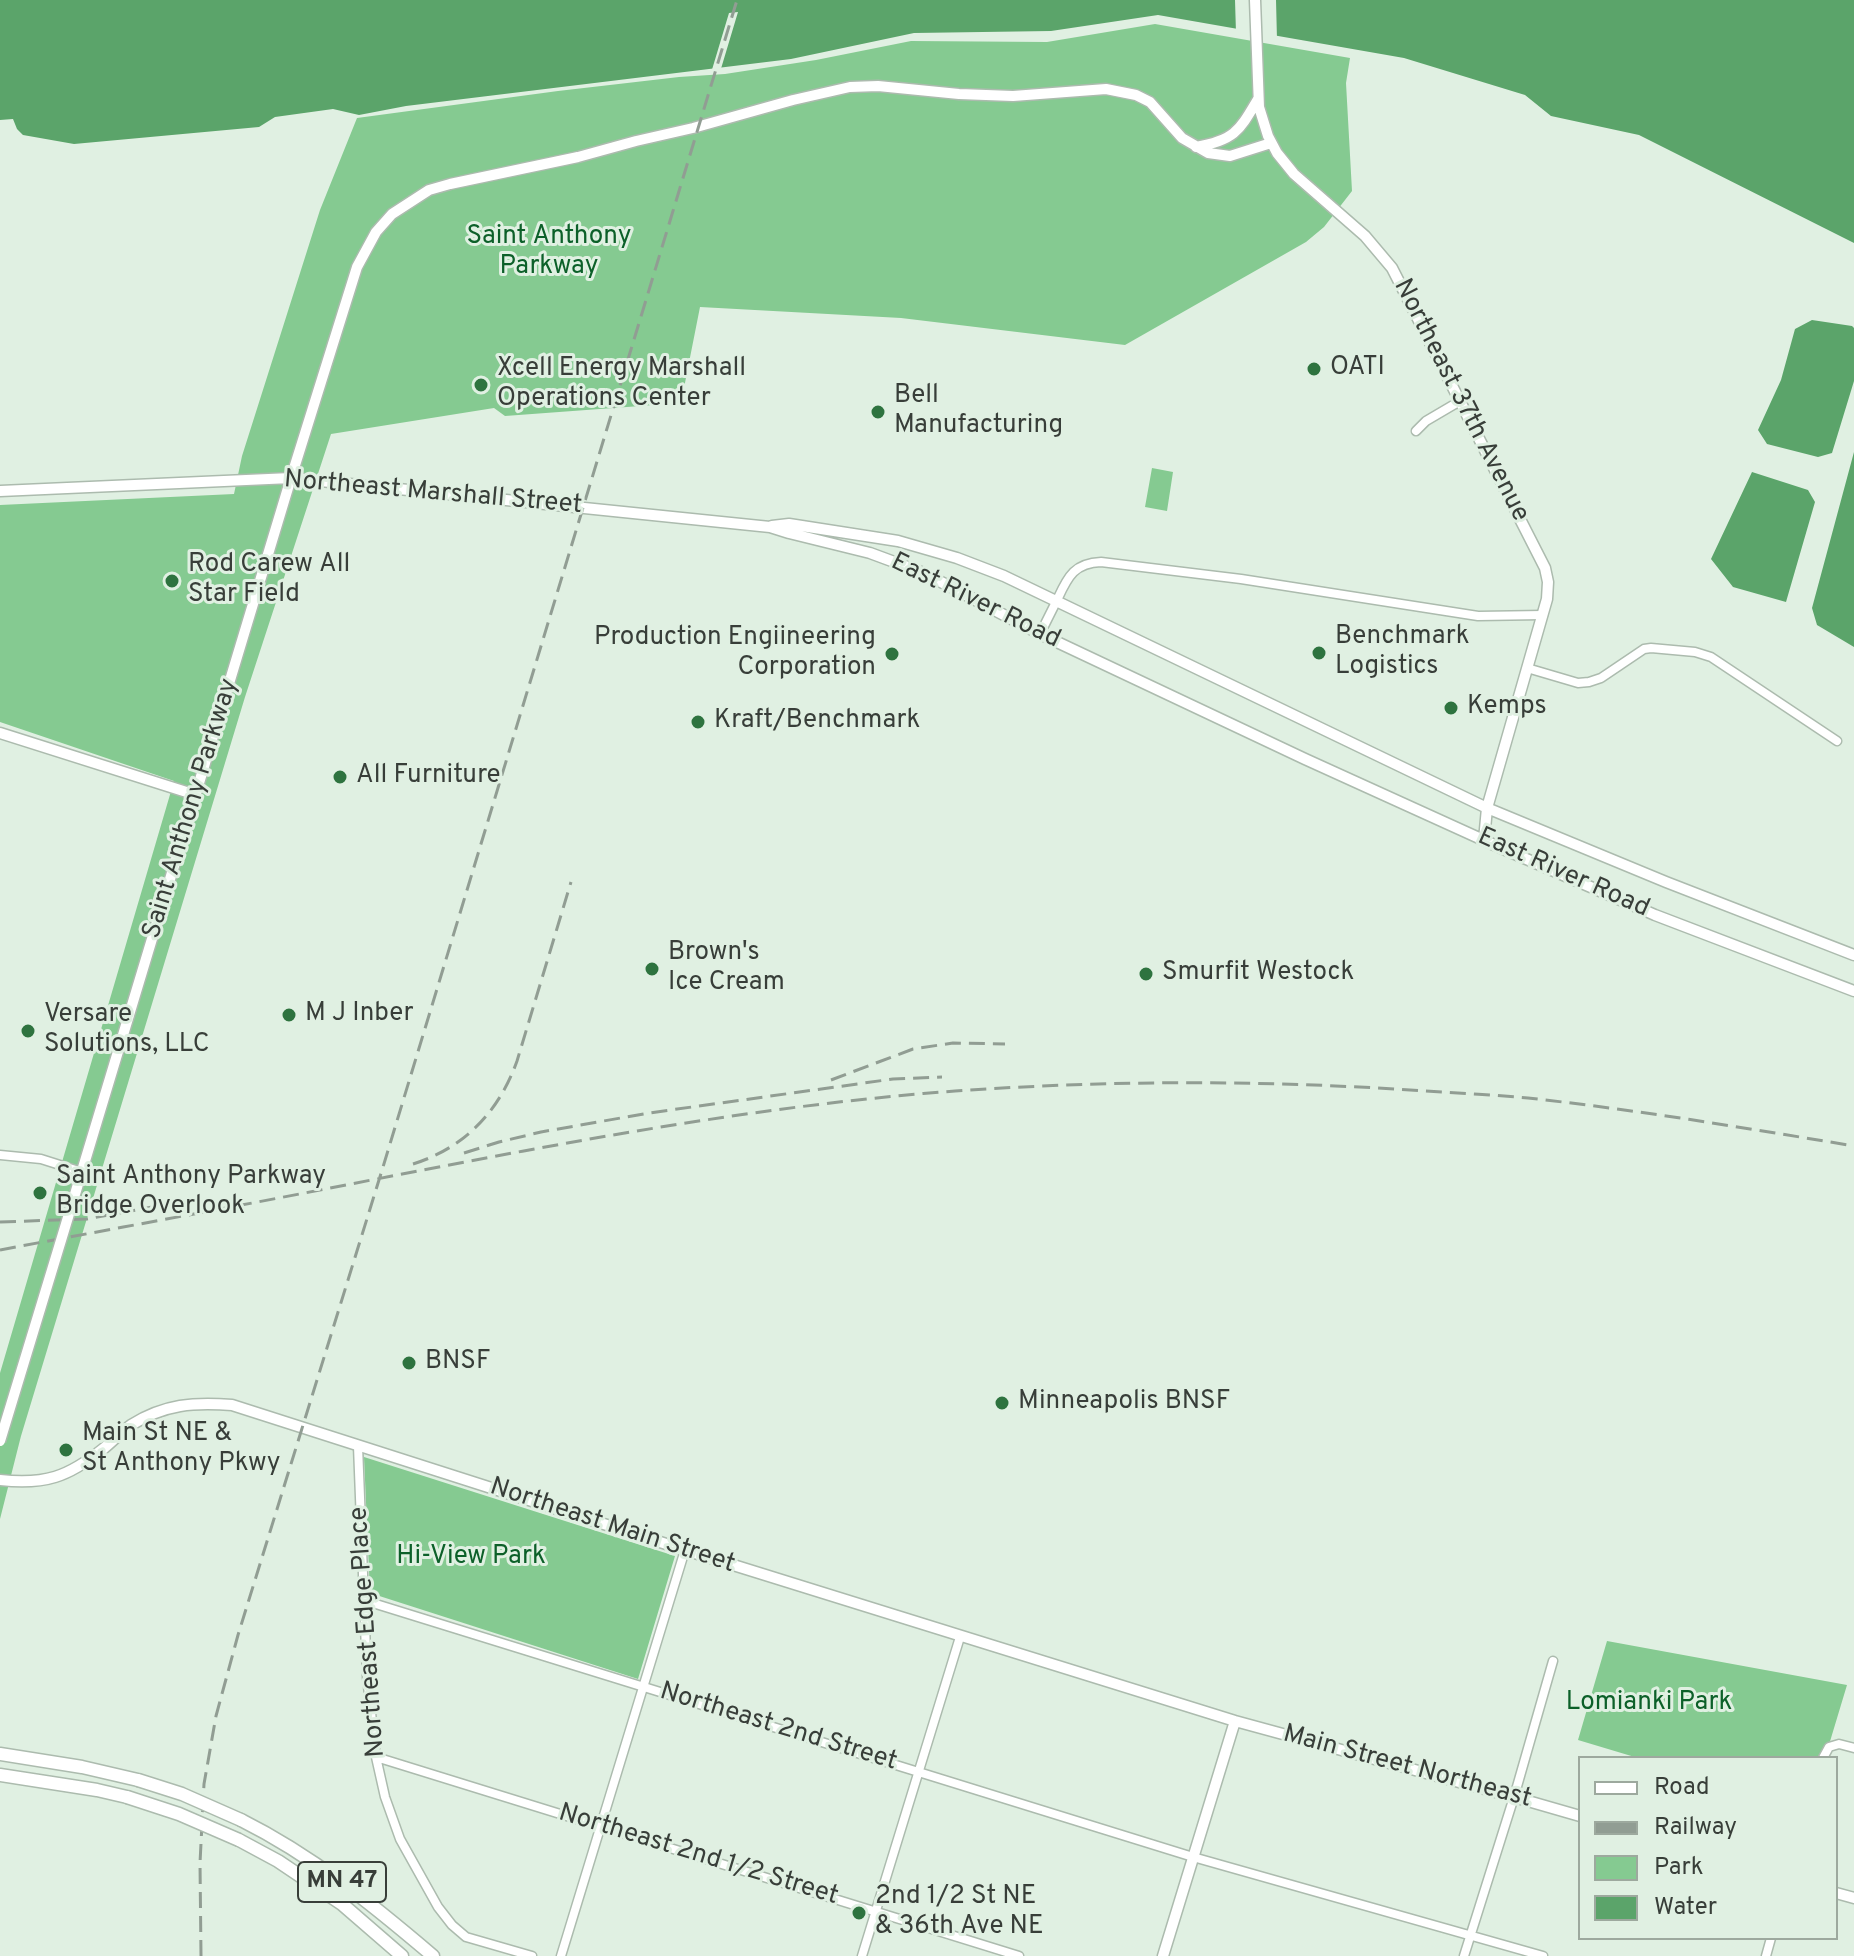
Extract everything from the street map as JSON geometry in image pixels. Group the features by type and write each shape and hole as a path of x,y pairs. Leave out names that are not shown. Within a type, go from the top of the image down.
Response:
{"main road":[{"name":"MN 47","path":"0,1754 138,1780 182,1794 241,1820 318,1864 433,1956"},
{"name":"MN 47","path":"0,1775 127,1797 179,1814 239,1840 278,1861 342,1904 402,1956"},
{"path":"374,1932 394,1956"}],"street":[{"name":"Northeast 37th Avenue","path":"1255,0 1259,97 1264,128 1271,143 1294,174 1356,228 1392,268 1545,568 1548,582 1543,615 1487,808 1484,840"},
{"name":"Saint Anthony Parkway","path":"0,1441 353,280 364,252 392,214 429,190 578,157 850,87 878,86 1013,96 1120,90 1150,102 1182,138 1196,147"},
{"path":"1196,147 1218,143 1234,133 1259,97"},
{"path":"1196,147 1208,153 1230,156 1271,143"},
{"path":"1416,431 1426,421 1460,401"},
{"name":"Northeast Marshall Street","path":"0,491 291,478 770,527"},
{"name":"East River Road","path":"770,527 789,524 898,541 1004,576 1487,808 1854,955"},
{"name":"East River Road","path":"770,527 870,553 924,573 1040,634 1501,848 1655,915 1854,991"},
{"path":"1040,634 1067,580 1082,566 1101,562 1226,577 1478,616 1543,615"},
{"path":"1527,668 1578,683 1601,678 1644,649 1704,653 1837,741"},
{"path":"0,733 196,795"},
{"path":"0,1155 41,1159 82,1172"},
{"name":"Northeast Main Street","path":"0,1480 26,1483 54,1479 79,1466 131,1425 161,1410 189,1403 232,1405 960,1637 1235,1721"},
{"name":"Northeast Edge Place","path":"358,1446 367,1677 376,1757 385,1797 400,1839 438,1907 452,1925 466,1937 532,1956"},
{"path":"561,1956 685,1550"},
{"name":"Northeast 2nd Street","path":"363,1600 1193,1857 1543,1956"},
{"path":"862,1956 960,1637"},
{"path":"1464,1956 1553,1661"},
{"path":"1163,1956 1235,1721"},
{"name":"Main Street Northeast","path":"1235,1721 1578,1815"},
{"path":"1824,1756 1829,1747 1839,1744 1854,1748"},
{"name":"Northeast 2nd 1/2 Street","path":"376,1757 1019,1956"}],"green space":[{"name":"Saint Anthony Parkway","path":"1155,24 1350,58 1346,83 1352,191 1324,227 1306,242 1125,345 901,318 700,307 681,403 505,416 494,408 331,434 245,697 21,1436 0,1519 0,1373 174,781 0,722 0,505 234,494 242,456 320,210 357,118 558,91 725,74 911,41 1047,42"},
{"path":"1152,468 1173,472 1167,511 1145,507"},
{"name":"Hi-View Park","path":"364,1457 675,1556 638,1679 370,1593"},
{"name":"Lomianki Park","path":"1607,1641 1847,1685 1826,1756 1631,1756 1578,1740"}],"water":[{"path":"0,0 1854,0 1854,243 1639,135 1551,116 1525,95 1404,58 1158,15 1051,31 914,33 791,59 406,106 359,115 333,109 275,117 259,127 74,144 23,135 13,119 0,120"},
{"path":"1812,320 1854,328 1854,381 1832,453 1818,457 1767,444 1758,430 1781,380 1795,329"},
{"path":"1854,452 1854,647 1817,625 1812,608"},
{"path":"1752,472 1808,490 1815,502 1786,602 1733,587 1711,559"}],"pier":[{"path":"1235,0 1276,0 1277,40 1236,33"},
{"path":"738,12 720,72 711,73 729,13"}],"railway":[{"path":"201,1956 200,1863 204,1784 216,1716 238,1635 737,0"},
{"path":"413,1164 464,1138 490,1112 500,1096 517,1061 571,882"},
{"path":"831,1080 913,1049 953,1043 1005,1044"},
{"path":"464,1153 541,1132 649,1113 893,1079 942,1077"},
{"path":"0,1250 652,1128 803,1106 1014,1087 1249,1083 1489,1095 1651,1114 1854,1146"},
{"path":"0,1222 87,1219 196,1199"}],"place":[{"name":"OATI","path":"1314,369"},
{"name":"Xcell Energy Marshall Operations Center","path":"481,385"},
{"name":"Bell Manufacturing","path":"878,412"},
{"name":"Rod Carew All Star Field","path":"172,581"},
{"name":"Benchmark Logistics","path":"1319,653"},
{"name":"Production Engiineering Corporation","path":"892,654"},
{"name":"Kemps","path":"1451,708"},
{"name":"Kraft/Benchmark","path":"698,722"},
{"name":"All Furniture","path":"340,777"},
{"name":"Brown's Ice Cream","path":"652,969"},
{"name":"Smurfit Westock","path":"1146,974"},
{"name":"M J Inber","path":"289,1015"},
{"name":"Versare Solutions, LLC","path":"28,1031"},
{"name":"Saint Anthony Parkway Bridge Overlook","path":"40,1193"},
{"name":"BNSF","path":"409,1363"},
{"name":"Minneapolis BNSF","path":"1002,1403"},
{"name":"Main St NE & St Anthony Pkwy","path":"66,1450"},
{"name":"2nd 1/2 St NE & 36th Ave NE","path":"859,1913"}]}
